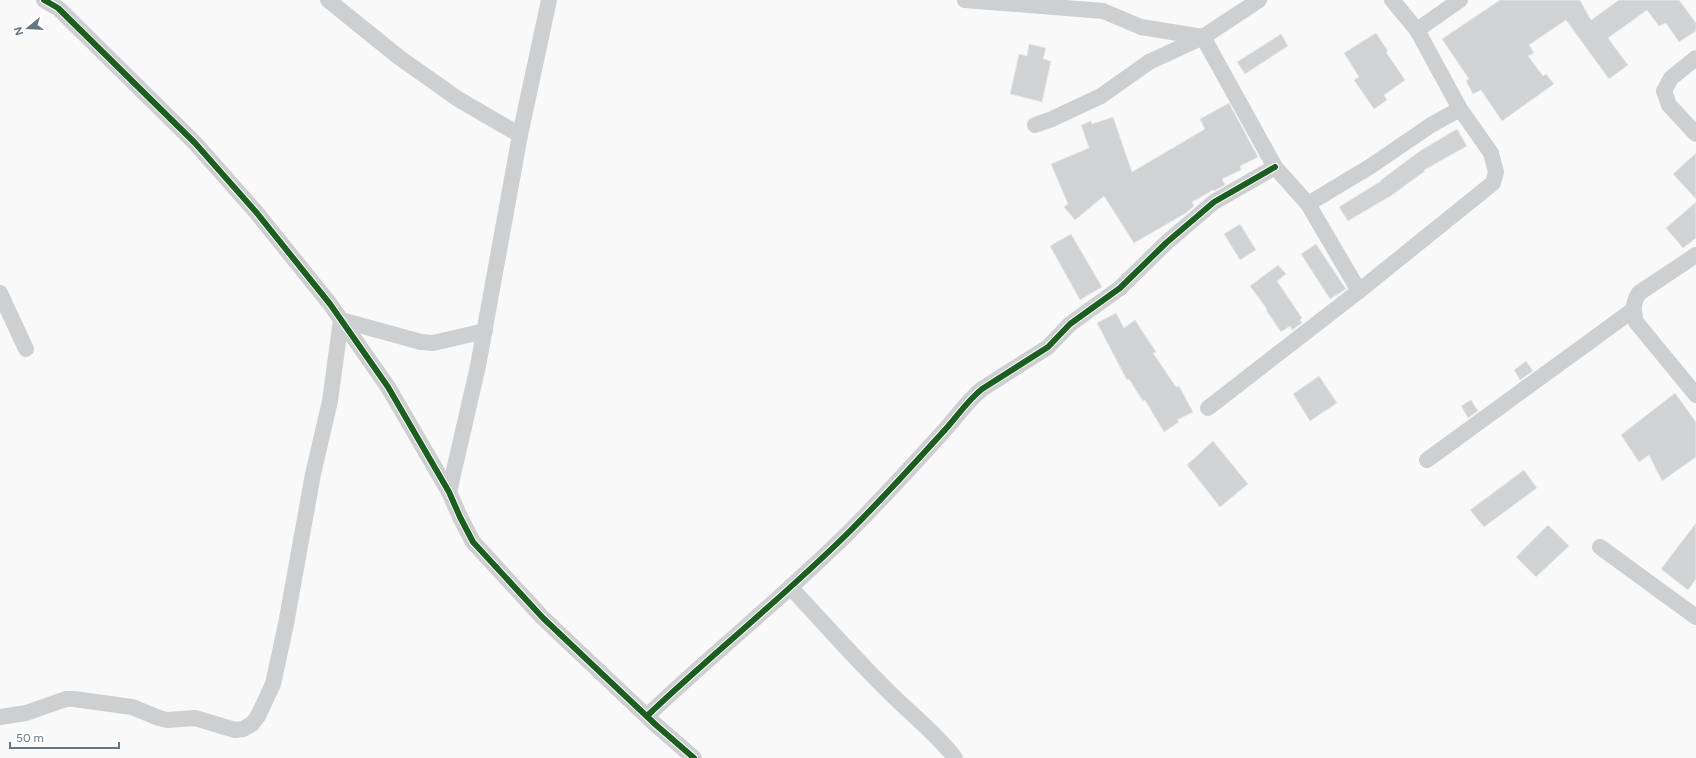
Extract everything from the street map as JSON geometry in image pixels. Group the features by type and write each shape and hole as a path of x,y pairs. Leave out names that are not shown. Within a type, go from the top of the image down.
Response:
{"street":[{"path":"44,0 61,4 196,143 256,212 341,320 388,387 449,492 473,542 543,618 694,758"},
{"path":"328,0 400,58 458,99 520,135"},
{"path":"449,492 478,366 520,135 549,0"},
{"path":"965,0 1103,11 1141,27 1203,37"},
{"path":"1035,125 1052,119 1100,96 1149,62 1203,37 1259,0"},
{"path":"1208,408 1493,183 1496,172 1491,153 1460,109 1417,30 1392,0"},
{"path":"1417,30 1460,0"},
{"path":"1203,37 1275,167 1308,204 1358,291"},
{"path":"1696,58 1671,78 1664,91 1668,105 1696,134"},
{"path":"1308,204 1371,166 1431,124 1460,109"},
{"path":"647,716 692,673 790,588 849,532 952,422 974,395 1048,347 1070,324 1120,288 1201,212 1226,194 1275,167"},
{"path":"1696,255 1639,293 1634,302 1633,310 1636,322 1696,395"},
{"path":"0,293 26,349"},
{"path":"1427,460 1633,310"},
{"path":"341,320 421,342 434,342 484,331"},
{"path":"0,717 26,713 66,699 74,698 132,707 163,719 195,718 235,730 243,729 255,720 273,684 286,624 313,474 330,401 341,320"},
{"path":"1600,547 1696,617"},
{"path":"790,588 890,693 949,749 955,758"}],"building":[{"path":"1500,0 1580,0 1591,20 1619,0 1679,0 1696,23 1696,31 1679,42 1666,23 1659,26 1647,10 1608,38 1628,65 1609,79 1566,20 1529,45 1534,53 1528,56 1543,76 1546,74 1554,84 1502,121 1481,90 1473,94 1466,81 1469,79 1442,39"},
{"path":"1376,33 1388,51 1386,52 1405,80 1384,95 1387,100 1374,109 1354,80 1359,77 1344,53"},
{"path":"1281,34 1288,46 1245,74 1237,62"},
{"path":"1029,44 1046,48 1043,59 1051,61 1042,102 1010,94 1019,54 1027,56"},
{"path":"1229,103 1258,157 1240,166 1241,170 1222,179 1225,185 1192,202 1194,206 1186,213 1134,243 1104,196 1075,220 1064,207 1068,204 1051,164 1089,148 1081,125 1091,121 1092,124 1113,117 1132,172 1205,129 1200,119"},
{"path":"1457,129 1467,146 1424,170 1425,171 1392,195 1348,221 1339,207 1381,181 1420,151"},
{"path":"1696,153 1696,199 1673,174"},
{"path":"1696,202 1696,238 1683,248 1666,228"},
{"path":"1240,224 1256,250 1240,260 1224,234"},
{"path":"1071,234 1102,287 1080,300 1050,246"},
{"path":"1316,244 1346,289 1330,299 1301,254"},
{"path":"1278,265 1286,274 1277,281 1302,318 1300,320 1302,323 1292,330 1290,326 1281,332 1266,310 1267,309 1250,286"},
{"path":"1116,313 1124,328 1135,320 1156,352 1153,353 1176,387 1179,386 1193,412 1177,420 1179,422 1164,432 1145,400 1143,401 1129,379 1127,380 1097,323"},
{"path":"1526,361 1533,371 1520,380 1514,370"},
{"path":"1319,376 1337,403 1310,421 1293,394"},
{"path":"1675,393 1696,422 1696,457 1662,481 1649,455 1639,462 1621,435"},
{"path":"1471,400 1478,411 1468,418 1461,406"},
{"path":"1213,441 1248,484 1220,507 1187,465"},
{"path":"1524,470 1537,488 1484,527 1470,510"},
{"path":"1696,523 1696,579 1688,590 1661,569"},
{"path":"1548,525 1569,546 1536,577 1516,557"}],"cycle path":[{"path":"44,0 58,8 195,143 256,212 330,304 388,387 449,492 473,542 543,618 656,725 694,758"},
{"path":"647,716 850,531 943,432 966,404 982,389 1048,347 1070,324 1120,288 1166,243 1214,202 1275,167"}]}
